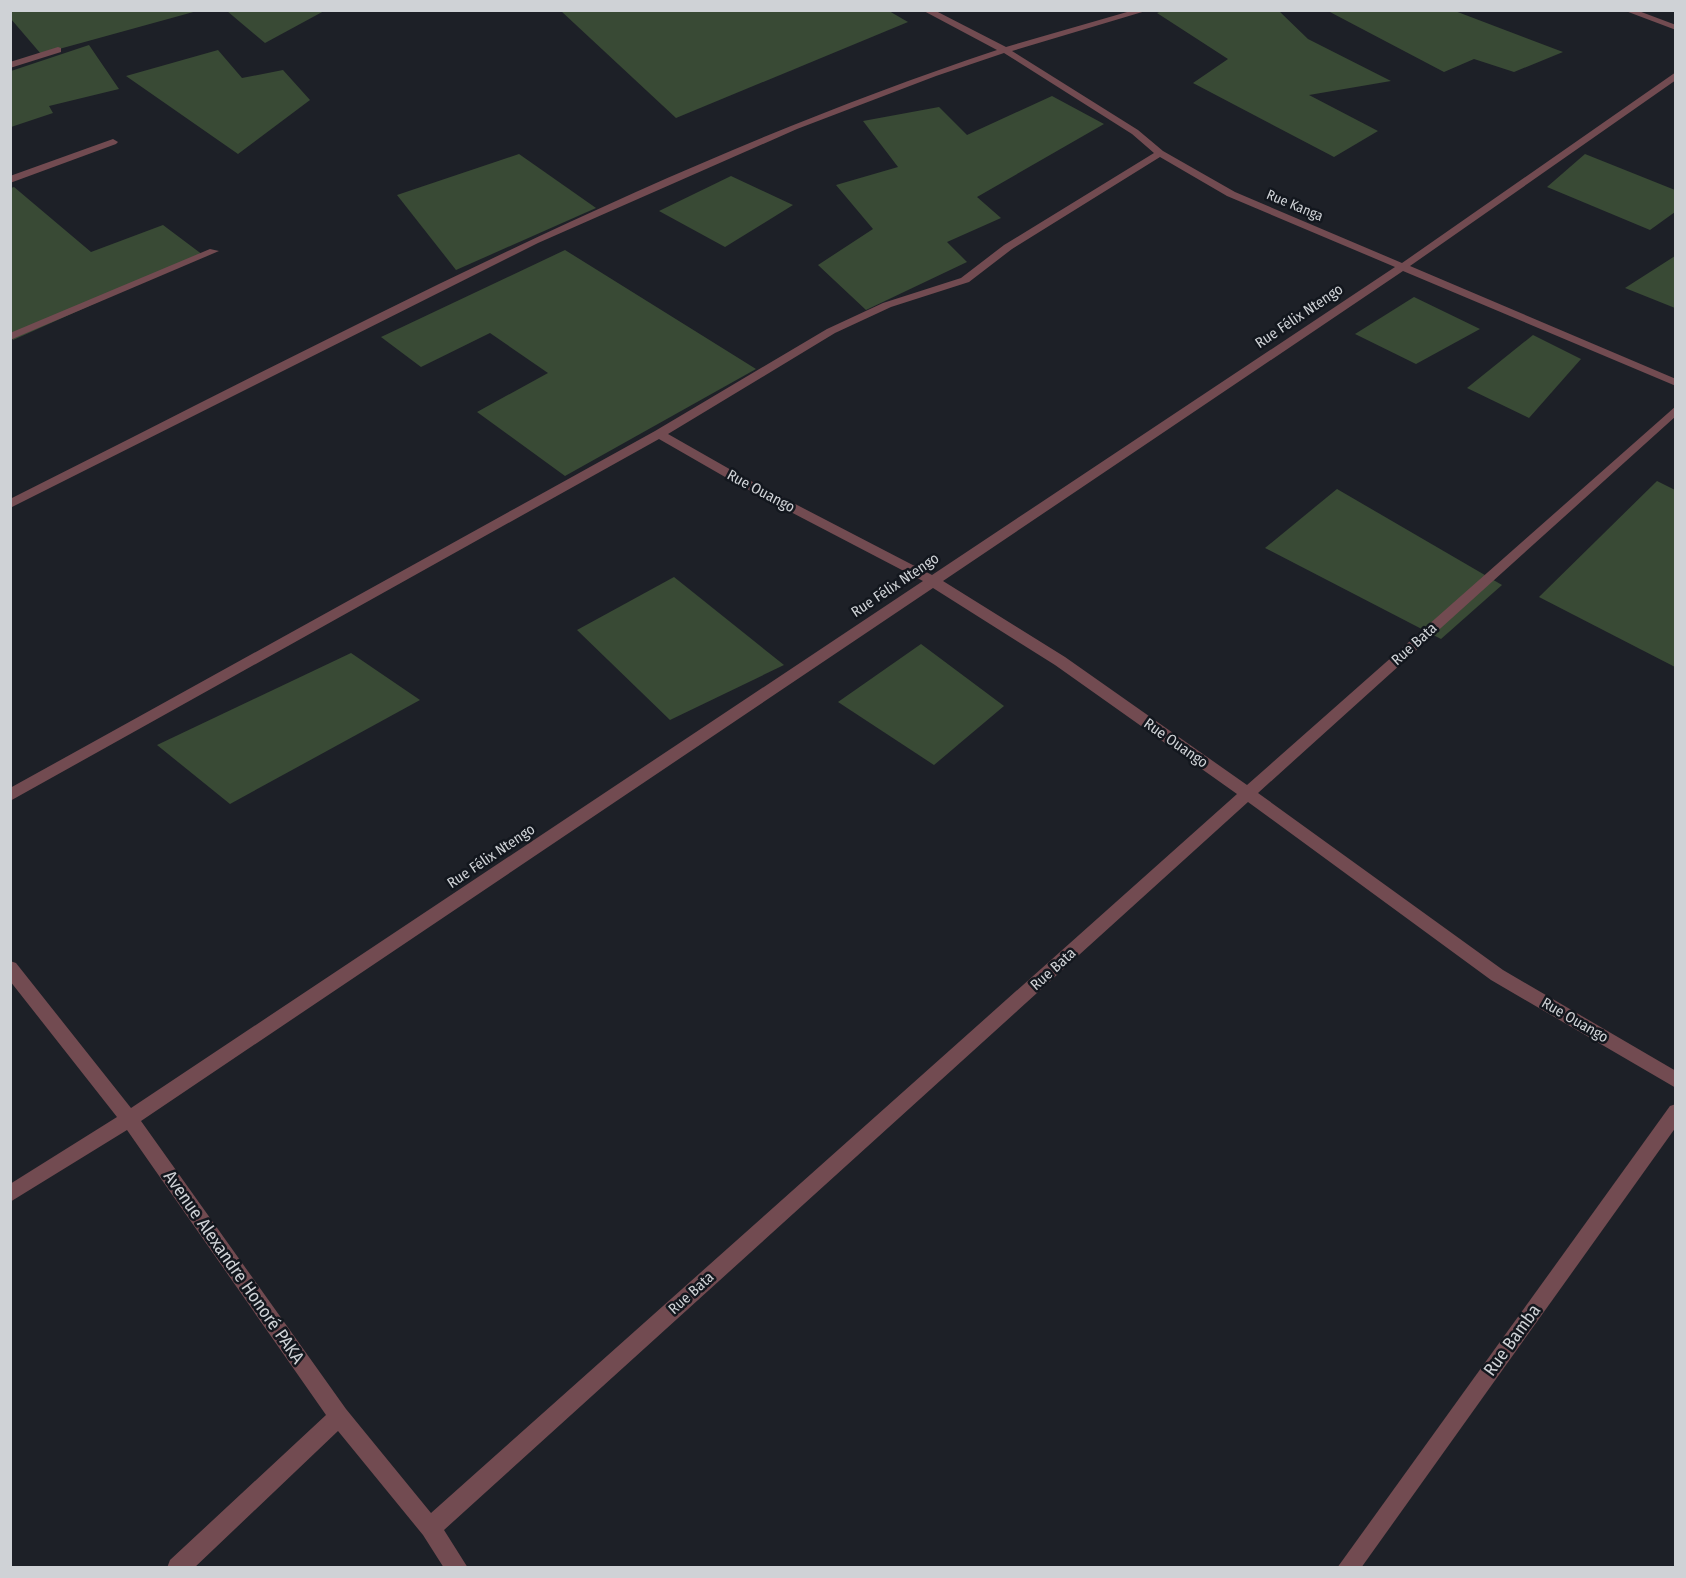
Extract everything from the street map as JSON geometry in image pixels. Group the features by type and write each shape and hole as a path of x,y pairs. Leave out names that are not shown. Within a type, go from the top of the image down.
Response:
{"street":[{"name":"Rue Kanga","path":"926,10 1005,50 1135,132 1160,153 1231,194 1676,383"},
{"path":"10,504 534,241 794,127 933,74 1005,50 1145,10"},
{"path":"1627,10 1676,28"},
{"path":"10,65 58,50"},
{"name":"Rue Félix Ntengo","path":"10,1194 129,1119 1404,266 1676,75"},
{"path":"10,180 113,142"},
{"path":"10,795 659,434 831,331 887,305 964,280 1008,247 1160,153"},
{"path":"10,337 214,251"},
{"name":"Rue Bata","path":"430,1528 1676,409"},
{"name":"Rue Ouango","path":"659,434 762,492 932,580 1060,662 1248,794 1497,975 1676,1080"},
{"name":"Avenue Alexandre Honoré PAKA","path":"10,968 129,1119 339,1416 430,1528 457,1568"},
{"name":"Rue Bamba","path":"1348,1568 1676,1112"},
{"path":"178,1568 339,1416"}],"green space":[{"path":"1164,10 1279,11 1308,39 1391,81 1309,95 1378,131 1334,157 1193,83 1228,59 1157,13"},
{"path":"10,11 197,11 41,54 11,19"},
{"path":"227,11 324,11 265,43"},
{"path":"561,11 889,11 908,22 676,118"},
{"path":"1328,11 1455,11 1563,52 1514,72 1474,59 1444,72"},
{"path":"89,45 119,89 49,106 53,113 11,127 11,71"},
{"path":"218,50 242,78 283,70 310,100 238,154 126,76"},
{"path":"1052,96 1104,124 977,197 1001,218 947,242 967,262 866,310 818,265 873,229 836,185 898,167 863,121 939,107 967,135"},
{"path":"519,154 596,208 456,270 397,195"},
{"path":"1585,154 1675,190 1675,212 1650,230 1547,187"},
{"path":"731,176 793,205 725,247 659,211"},
{"path":"14,187 91,252 163,225 203,255 13,340 11,337 11,188"},
{"path":"565,250 756,369 565,476 477,412 548,373 490,333 421,367 381,337"},
{"path":"1675,256 1675,308 1625,288"},
{"path":"1414,297 1480,329 1416,364 1355,334"},
{"path":"1533,335 1581,359 1529,418 1467,388"},
{"path":"1657,481 1675,490 1675,667 1539,597"},
{"path":"1337,489 1502,585 1441,639 1265,548"},
{"path":"674,577 784,665 670,720 577,630"},
{"path":"921,644 1004,706 934,765 838,702"},
{"path":"351,653 420,700 230,804 157,745"}]}
